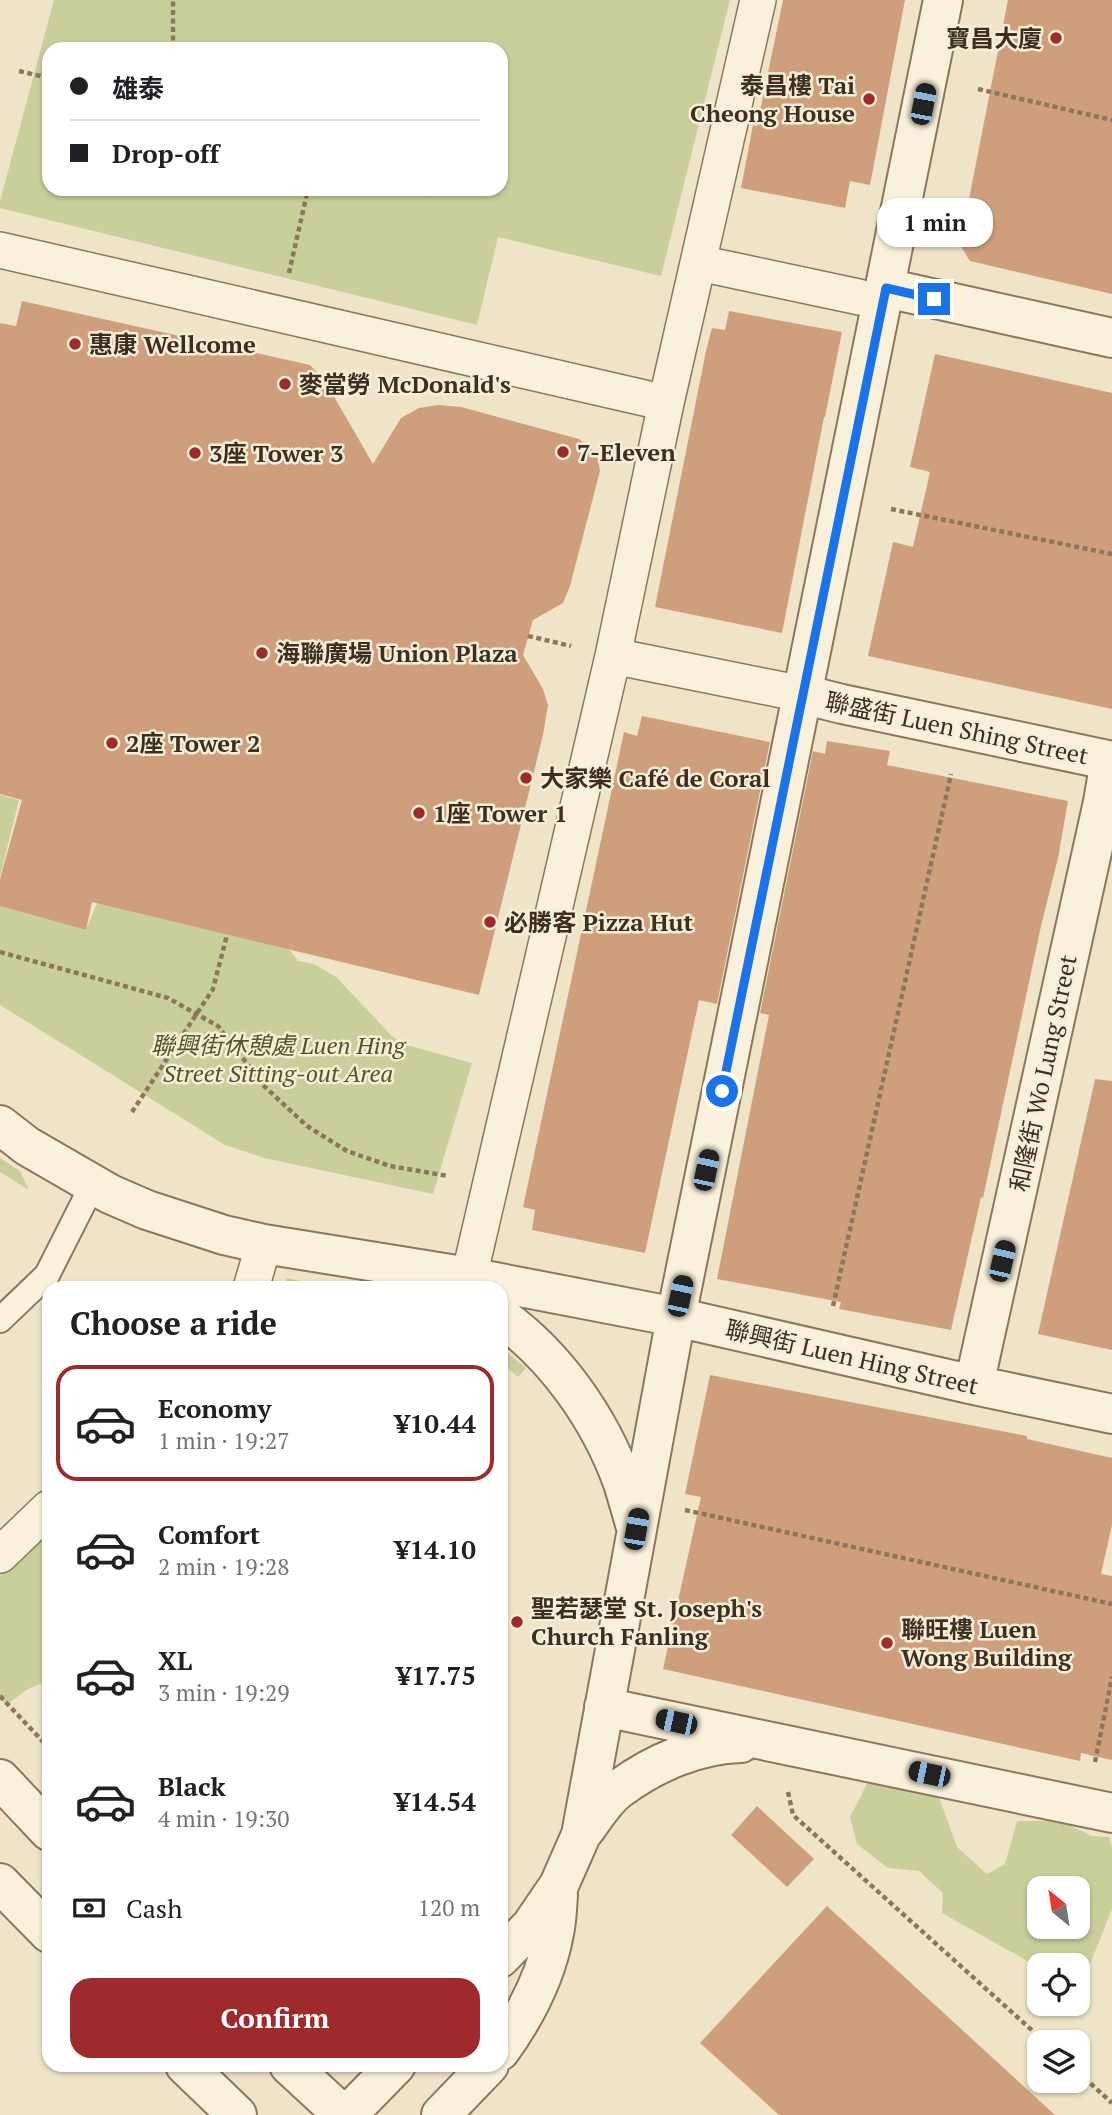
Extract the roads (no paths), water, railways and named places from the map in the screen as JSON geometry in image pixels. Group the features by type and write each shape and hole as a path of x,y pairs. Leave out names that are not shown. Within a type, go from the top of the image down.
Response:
{"street":[{"path":"464,1281 490,1183 613,656 666,404 758,0"},
{"path":"508,1950 531,1927 559,1885 581,1835 676,1317 802,694 872,293 943,0"},
{"path":"0,250 666,404"},
{"path":"699,263 1112,338"},
{"path":"613,656 802,694"},
{"name":"聯盛街 Luen Shing Street","path":"802,694 1111,761"},
{"name":"和隆街 Wo Lung Street","path":"974,1385 1111,761"},
{"name":"聯興街 Luen Hing Street","path":"0,1125 27,1146 110,1194 160,1215 264,1244 426,1270 461,1281"},
{"path":"253,1281 264,1244"},
{"name":"聯興街 Luen Hing Street","path":"508,1289 676,1317 1112,1414"},
{"path":"508,1323 545,1356 576,1395 607,1448 622,1482 636,1529"},
{"path":"0,1555 42,1515"},
{"path":"604,1707 1112,1813"},
{"path":"581,1835 617,1790 657,1766 696,1749 719,1743 771,1741"},
{"path":"0,1779 42,1823"},
{"path":"0,1884 42,1926"},
{"path":"508,2040 521,2021 542,1978 554,1933 559,1885"},
{"path":"192,2072 237,2115"},
{"path":"297,2072 345,2115 389,2072"},
{"path":"441,2115 482,2072"}],"lane":[{"path":"0,1320 47,1275 93,1184"}],"place":[{"name":"寶昌大廈","path":"1056,38"},
{"name":"泰昌樓 Tai Cheong House","path":"869,99"},
{"name":"惠康 Wellcome","path":"75,344"},
{"name":"麥當勞 McDonald's","path":"285,384"},
{"name":"7-Eleven","path":"563,452"},
{"name":"3座 Tower 3","path":"195,453"},
{"name":"海聯廣場 Union Plaza","path":"262,653"},
{"name":"2座 Tower 2","path":"112,743"},
{"name":"大家樂 Café de Coral","path":"526,778"},
{"name":"1座 Tower 1","path":"419,813"},
{"name":"必勝客 Pizza Hut","path":"490,922"},
{"name":"聖若瑟堂 St. Joseph's Church Fanling","path":"517,1622"},
{"name":"聯旺樓 Luen Wong Building","path":"887,1643"}],"park label":[{"name":"聯興街休憩處 Luen Hing Street Sitting-out Area","path":"278,1059"}]}
